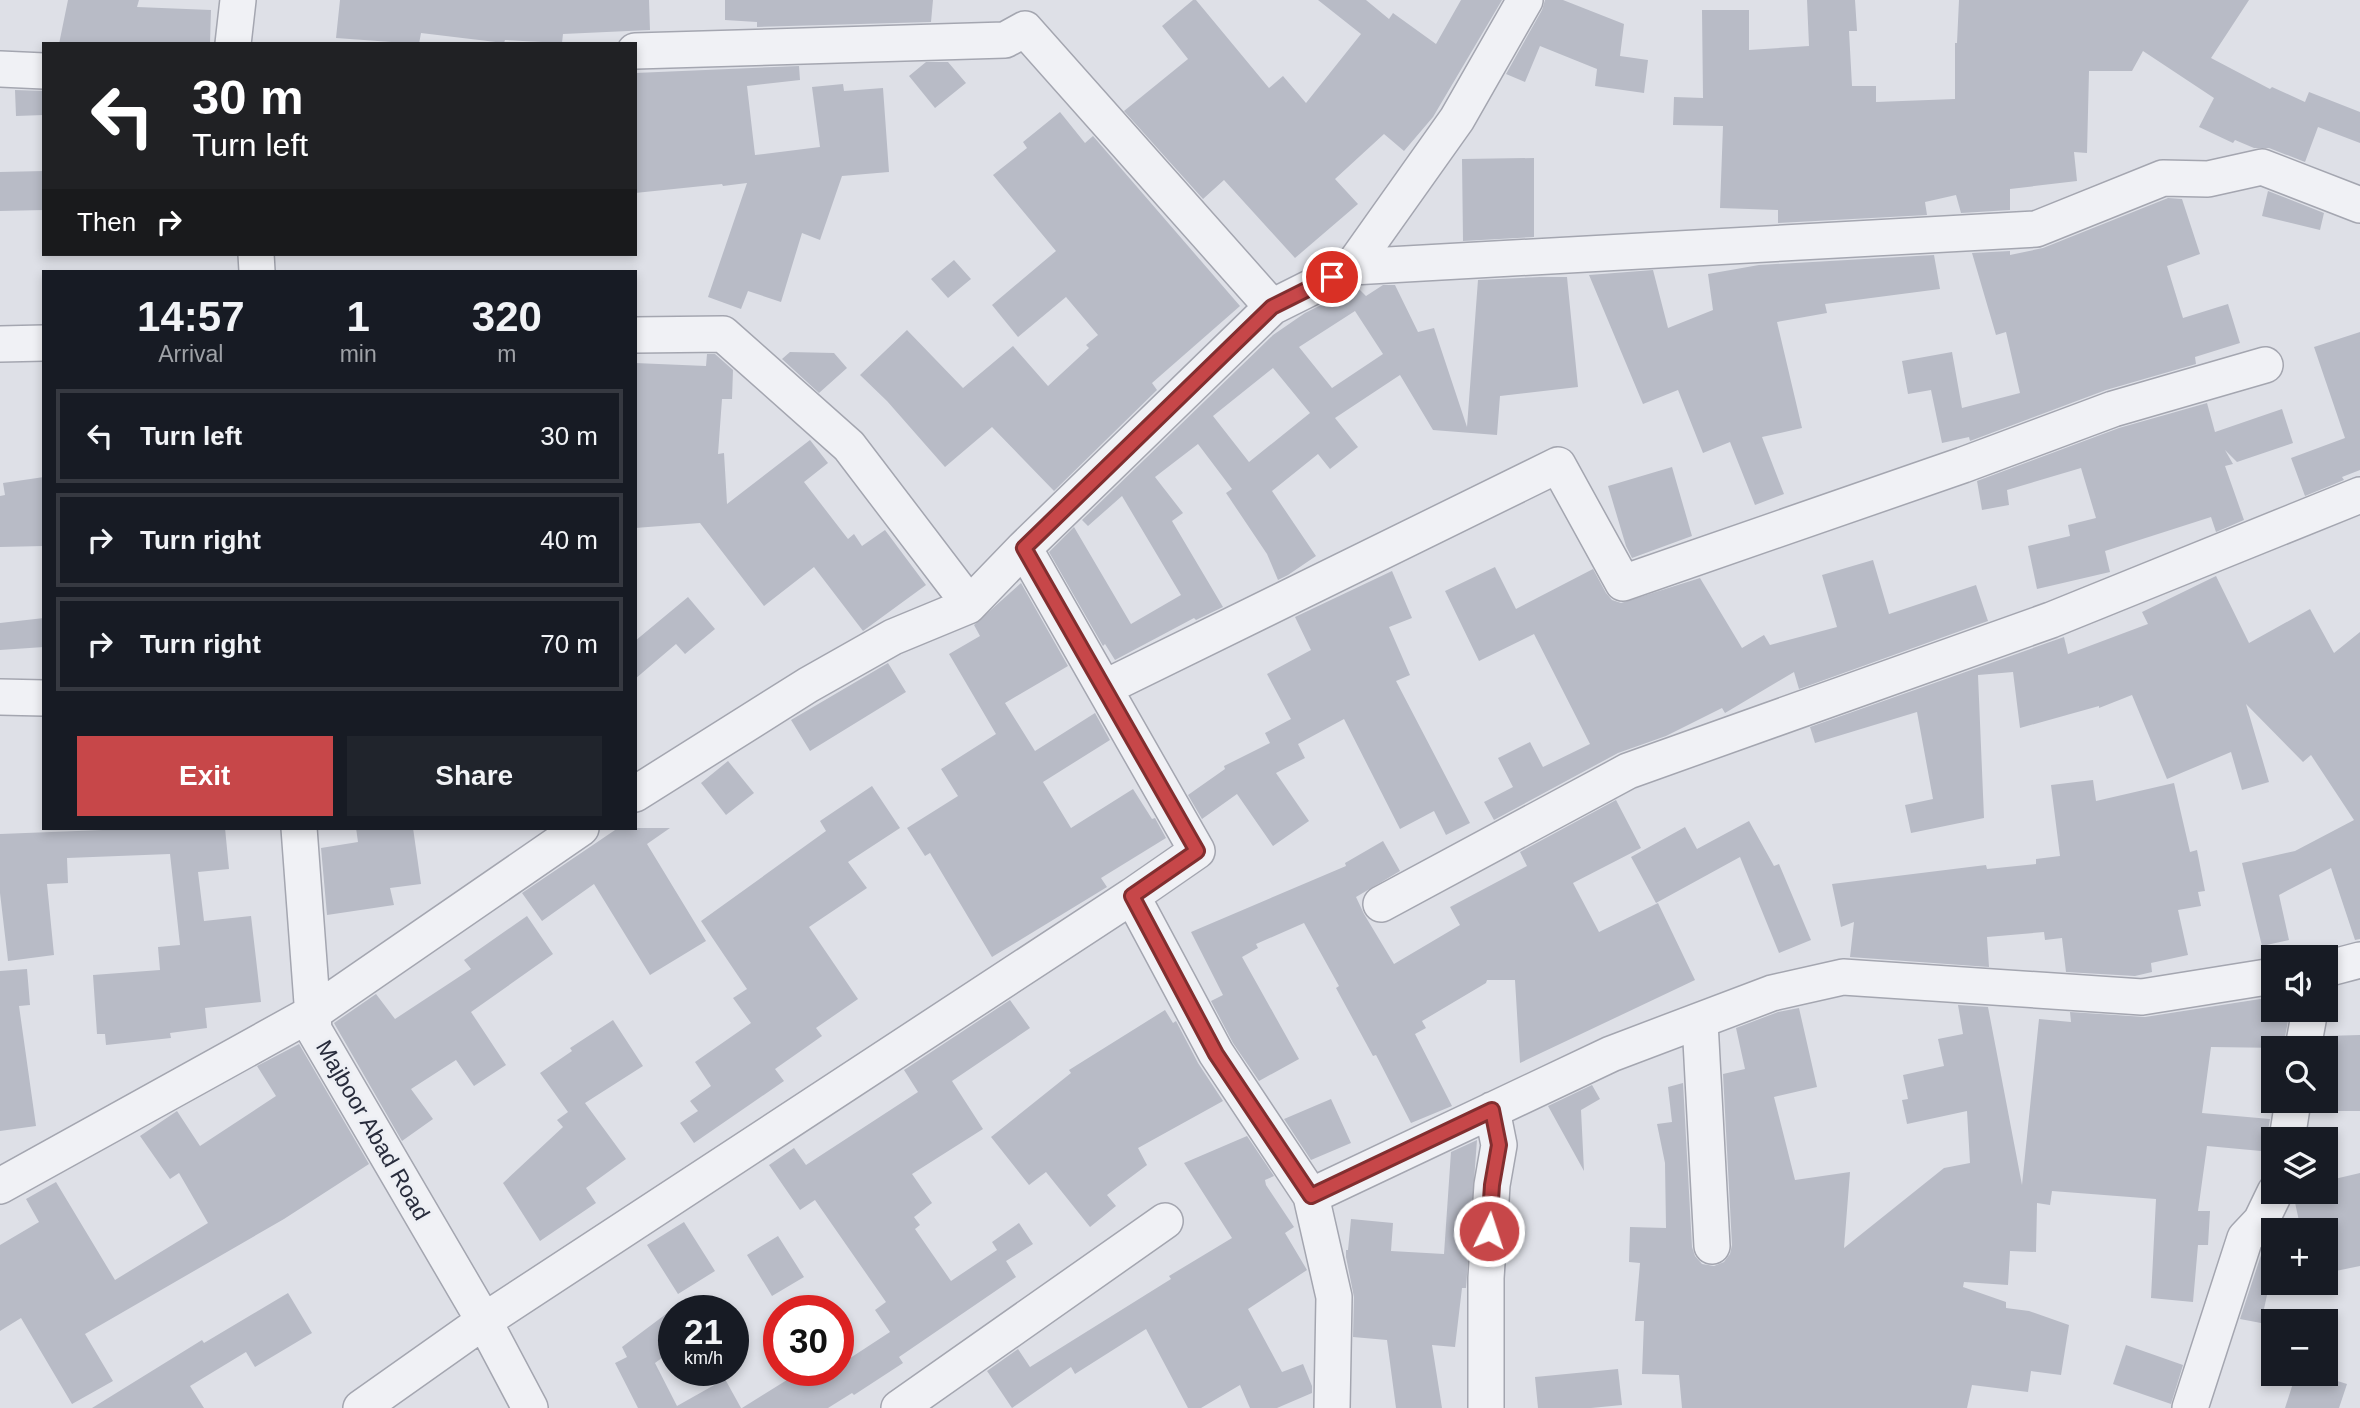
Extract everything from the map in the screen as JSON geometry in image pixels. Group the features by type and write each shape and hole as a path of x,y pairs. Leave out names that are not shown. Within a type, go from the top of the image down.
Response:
{"street":[{"path":"233,42 238,0"},
{"path":"1352,267 1457,120 1525,0"},
{"path":"637,51 1005,40 1025,30 1272,307"},
{"path":"0,69 42,71"},
{"path":"637,793 808,685 893,637 968,606 1272,307 1352,267 2036,229 2163,178 2208,179 2262,167 2360,205"},
{"path":"637,335 723,334 849,446 958,589 968,606"},
{"path":"0,344 42,343"},
{"path":"1104,688 1558,465 1623,583 1963,465 2113,409 2265,365"},
{"path":"1381,904 1628,772 2051,620 2360,495"},
{"path":"361,1408 484,1321 1197,851 1024,548"},
{"path":"0,698 42,698"},
{"name":"Majboor Abad Road","path":"299,830 314,1030 484,1321 530,1408"},
{"path":"0,1186 314,1012 578,830"},
{"path":"1132,896 1216,1054 1311,1196 1334,1297 1332,1408"},
{"path":"2338,966 2360,960"},
{"path":"1311,1196 1611,1054 1772,993 1843,977 2142,997 2261,978"},
{"path":"1700,1022 1712,1246"},
{"path":"1486,1408 1486,1278 1492,1185 1499,1145 1492,1110"},
{"path":"2190,1408 2245,1238 2261,1221 2269,1204"},
{"path":"899,1408 1165,1221"}],"building":[{"path":"68,0 139,0 137,7 211,10 210,42 59,42"},
{"path":"340,0 649,0 650,30 563,34 562,42 496,42 421,33 419,42 336,38"},
{"path":"725,0 933,0 931,22 757,27 757,22 725,20"},
{"path":"1196,0 1269,88 1283,76 1306,103 1361,34 1318,0 1366,0 1389,19 1393,13 1436,44 1461,0 1502,0 1433,117 1404,151 1384,134 1335,179 1358,204 1295,258 1224,180 1203,199 1124,111 1188,59 1162,26"},
{"path":"1545,0 1563,0 1624,24 1620,56 1648,60 1644,93 1595,86 1597,69 1540,46 1525,82 1506,74"},
{"path":"1807,0 1855,0 1857,31 1849,31 1852,86 1876,86 1876,102 1955,99 1955,43 1959,0 2249,0 2211,58 2270,89 2272,87 2305,102 2309,92 2360,112 2360,143 2318,127 2305,162 2269,148 2254,148 2235,140 2233,143 2199,127 2214,98 2143,51 2132,71 2089,71 2087,153 2074,152 2077,181 2010,189 2010,210 1961,213 1956,195 1925,202 1927,215 1778,223 1778,210 1720,208 1723,126 1673,125 1674,97 1703,98 1702,10 1749,10 1749,50 1809,46"},
{"path":"926,62 948,62 966,83 935,108 909,76"},
{"path":"799,66 800,80 747,86 755,155 820,147 812,87 843,84 844,91 883,88 889,172 842,176 820,240 802,233 781,302 748,291 741,309 708,297 747,183 637,193 637,73"},
{"path":"15,90 42,91 42,115 16,116"},
{"path":"1060,112 1085,143 1093,136 1240,306 1152,383 1157,390 1054,491 992,427 945,467 887,401 860,375 907,330 963,388 1013,346 1048,386 1089,348 1086,345 1098,335 1066,297 1018,337 992,305 1056,251 993,175 1027,148 1023,142"},
{"path":"1534,158 1534,237 1463,241 1462,159"},
{"path":"42,171 42,210 0,211 0,172"},
{"path":"2268,191 2324,213 2320,230 2262,216"},
{"path":"2168,198 2182,199 2200,254 2167,266 2183,318 2228,304 2240,343 2195,357 2196,364 2106,390 1970,441 1969,437 1942,443 1931,390 1908,394 1902,361 1952,352 1962,408 2020,393 2006,332 1996,335 1972,253 2010,251 2010,255 2043,248"},
{"path":"1934,255 1940,289 1825,304 1827,313 1777,322 1802,428 1762,437 1784,494 1755,505 1730,442 1703,453 1678,390 1643,404 1589,275 1653,270 1668,328 1713,310 1708,274 1759,265"},
{"path":"954,260 971,279 948,298 931,279"},
{"path":"1567,277 1578,387 1500,396 1497,435 1433,430 1400,375 1335,418 1358,447 1330,469 1318,454 1272,491 1316,556 1278,580 1267,554 1226,493 1232,489 1198,444 1155,477 1183,513 1172,521 1223,607 1196,620 1194,618 1115,660 1105,644 1103,646 1049,552 1074,527 1131,624 1181,595 1122,496 1088,526 1082,520 1273,335 1305,313 1357,287 1366,296 1383,285 1395,285 1418,332 1434,328 1467,427 1478,280","holes":["1355,311 1383,354 1332,388 1299,347","1273,368 1310,413 1249,462 1213,416"]},
{"path":"2360,332 2360,470 2342,477 2344,480 2305,496 2291,458 2345,438 2314,347"},
{"path":"790,352 834,353 847,368 819,393 782,359"},
{"path":"707,354 715,354 733,370 732,399 722,399 718,454 724,453 727,504 810,440 828,463 804,482 848,539 854,534 862,546 885,530 926,585 863,631 814,567 764,606 700,523 637,528 637,363 706,366"},
{"path":"2207,403 2215,432 2282,409 2293,443 2237,462 2225,450 2233,464 2225,466 2244,520 2216,532 2211,517 2105,551 2110,572 2037,589 2028,546 2070,536 2068,525 2096,518 2081,468 2007,490 2009,505 1982,510 1977,481 2119,428"},
{"path":"1672,467 1692,536 1632,558 1608,486"},
{"path":"42,477 42,546 0,547 0,496 5,495 3,483"},
{"path":"1873,560 1889,614 1976,585 1988,621 1799,689 1794,672 1725,713 1722,708 1666,736 1618,753 1494,820 1484,802 1513,787 1498,758 1530,742 1543,767 1590,744 1534,634 1479,661 1445,591 1495,567 1516,609 1593,569 1606,593 1612,600 1621,603 1700,578 1742,648 1764,635 1770,645 1837,627 1822,575"},
{"path":"1392,571 1412,618 1389,627 1410,675 1396,681 1470,823 1446,835 1434,811 1400,829 1344,719 1298,744 1305,758 1276,773 1309,821 1273,846 1237,794 1202,819 1188,795 1225,769 1224,766 1270,743 1265,733 1291,719 1267,674 1311,650 1295,617"},
{"path":"2216,576 2249,643 2310,609 2334,653 2360,632 2360,939 2355,940 2331,868 2279,895 2289,940 2262,945 2242,863 2295,851 2354,820 2311,755 2303,762 2246,704 2269,782 2242,790 2231,752 2167,779 2132,695 2099,708 2020,728 2013,672 1978,675 1984,818 1911,833 1905,805 1933,799 1917,712 1815,743 1810,727 2064,637 2068,654 2148,624 2142,612"},
{"path":"1021,583 1068,666 1005,703 1035,751 1095,713 1110,740 1043,782 1071,828 1133,789 1166,838 1101,878 1107,887 992,957 930,853 925,856 907,828 958,796 941,769 996,734 949,654 980,636 974,625"},
{"path":"688,597 715,629 685,654 676,644 637,677 637,639"},
{"path":"42,618 42,647 0,650 0,623"},
{"path":"888,663 906,692 810,751 791,720"},
{"path":"728,761 754,793 726,815 701,783"},
{"path":"2093,780 2096,801 2174,783 2190,852 2197,850 2205,891 2198,892 2201,906 2178,910 2188,955 2151,963 2152,972 2135,976 2066,972 2062,938 2045,940 2044,932 1987,937 1989,967 1850,957 1854,922 1841,927 1832,884 1986,865 1987,869 2036,864 2036,859 2060,856 2051,785"},
{"path":"872,786 900,828 848,862 867,888 809,927 858,999 816,1028 822,1036 775,1069 784,1081 694,1143 680,1123 698,1111 690,1101 711,1086 695,1062 751,1023 733,998 747,989 701,921 826,831 820,821"},
{"path":"1616,800 1641,848 1573,883 1599,932 1658,903 1695,980 1520,1063 1515,980 1487,980 1422,1021 1426,1028 1415,1034 1452,1106 1411,1123 1376,1055 1373,1056 1336,988 1339,986 1304,923 1256,944 1258,948 1242,957 1299,1059 1259,1081 1233,1043 1211,1001 1223,995 1191,932 1346,866 1345,863 1383,841 1400,871 1356,897 1394,964 1460,925 1450,907 1527,866 1520,852"},
{"path":"1749,821 1774,866 1779,864 1811,940 1779,953 1740,857 1656,903 1631,857 1685,827 1697,849"},
{"path":"670,828 647,844 706,941 650,975 594,884 542,921 522,893 615,830"},
{"path":"103,830 225,830 229,869 198,872 204,921 251,916 261,1002 205,1008 207,1028 170,1033 171,1038 106,1045 105,1034 97,1034 93,975 160,970 158,947 180,945 170,854 67,858 68,883 47,884 54,955 8,961 0,893 0,834"},
{"path":"356,830 413,830 421,884 390,888 394,905 327,915 321,848 358,842"},
{"path":"527,916 553,954 471,1012 506,1065 474,1086 456,1060 411,1089 433,1119 402,1141 334,1023 376,994 395,1019 471,969 464,960"},
{"path":"27,969 30,1005 19,1006 36,1126 0,1131 0,971"},
{"path":"2261,999 2261,1022 2288,1022 2285,1036 2261,1036 2261,1048 2211,1047 2202,1113 2270,1119 2269,1127 2261,1127 2261,1151 2207,1146 2198,1211 2210,1211 2208,1245 2198,1245 2193,1302 2151,1298 2156,1199 2052,1191 2050,1205 2037,1203 2036,1252 2010,1251 2008,1285 1964,1282 1963,1287 2006,1302 2006,1308 2029,1311 2069,1325 2061,1375 2031,1371 2028,1392 1972,1385 1967,1408 1682,1408 1679,1375 1642,1374 1644,1321 1635,1321 1640,1263 1629,1262 1630,1227 1666,1228 1665,1163 1657,1124 1672,1122 1668,1087 1683,1083 1692,1247 1695,1256 1702,1264 1714,1266 1724,1262 1730,1254 1732,1245 1723,1074 1745,1069 1736,1028 1778,1012 1799,1008 1817,1087 1774,1097 1795,1180 1850,1172 1844,1248 1944,1168 1970,1163 1967,1111 1907,1124 1902,1100 1908,1099 1903,1075 1944,1066 1938,1039 1963,1034 1958,1005 1988,1007 2022,1185 2039,1019 2071,1022 2070,1012 2145,1017"},
{"path":"1010,1000 1030,1028 952,1081 983,1129 912,1174 932,1203 914,1217 920,1225 915,1229 951,1281 997,1250 992,1242 1019,1223 1033,1244 1006,1261 1016,1277 899,1357 903,1363 854,1395 852,1393 828,1408 742,1408 777,1386 854,1386 854,1356 890,1332 875,1310 886,1302 815,1200 800,1210 769,1165 794,1148 806,1165 918,1092 904,1070"},
{"path":"1165,1010 1173,1023 1176,1021 1198,1063 1223,1101 1138,1148 1147,1165 1107,1195 1116,1206 1090,1227 1046,1172 1029,1185 991,1137 1071,1073 1069,1070"},
{"path":"613,1020 643,1066 585,1103 626,1159 586,1188 596,1203 540,1241 503,1183 563,1127 557,1120 568,1112 540,1073 572,1051 570,1048"},
{"path":"2360,1035 2360,1111 2338,1111 2338,1036 2326,1036"},
{"path":"299,1044 369,1164 284,1219 85,1334 113,1381 72,1404 21,1318 0,1331 0,1245 39,1222 26,1199 56,1182 115,1280 208,1223 179,1173 170,1179 140,1136 177,1111 200,1146 276,1096 257,1066"},
{"path":"1592,1085 1600,1099 1581,1110 1584,1171 1548,1106"},
{"path":"1331,1099 1351,1143 1311,1160 1284,1119"},
{"path":"1247,1136 1274,1176 1265,1180 1266,1185 1294,1227 1285,1233 1307,1270 1248,1309 1282,1372 1303,1364 1312,1393 1277,1408 1250,1408 1240,1385 1201,1408 1188,1408 1146,1329 1075,1374 1071,1367 1012,1408 987,1371 1018,1349 1030,1367 1232,1238 1184,1163"},
{"path":"1477,1140 1466,1288 1462,1288 1455,1347 1432,1345 1442,1408 1396,1408 1387,1340 1353,1337 1354,1297 1346,1257 1351,1219 1393,1223 1391,1251 1444,1254 1451,1152"},
{"path":"2360,1173 2360,1266 2338,1271 2338,1218 2298,1218 2295,1204 2338,1204 2338,1178"},
{"path":"684,1222 715,1271 678,1294 647,1245"},
{"path":"778,1236 804,1277 771,1295 747,1255"},
{"path":"2261,1255 2261,1295 2267,1295 2264,1309 2261,1309 2261,1323 2240,1319"},
{"path":"288,1293 312,1333 255,1367 246,1352 190,1386 204,1408 92,1408 202,1340 204,1343"},
{"path":"658,1320 658,1361 655,1363 658,1369 658,1386 667,1386 677,1406 713,1386 729,1386 741,1408 638,1408 615,1363 627,1357 622,1347"},
{"path":"2126,1345 2183,1365 2171,1404 2113,1384"},
{"path":"1618,1369 1622,1405 1538,1408 1535,1377"},
{"path":"2338,1381 2347,1384 2339,1408 2285,1408 2292,1386 2338,1386"}],"route":[{"path":"1332,277 1272,307 1024,548 1197,851 1132,896 1216,1054 1311,1196 1492,1110 1499,1145 1492,1185 1489,1231"}]}
